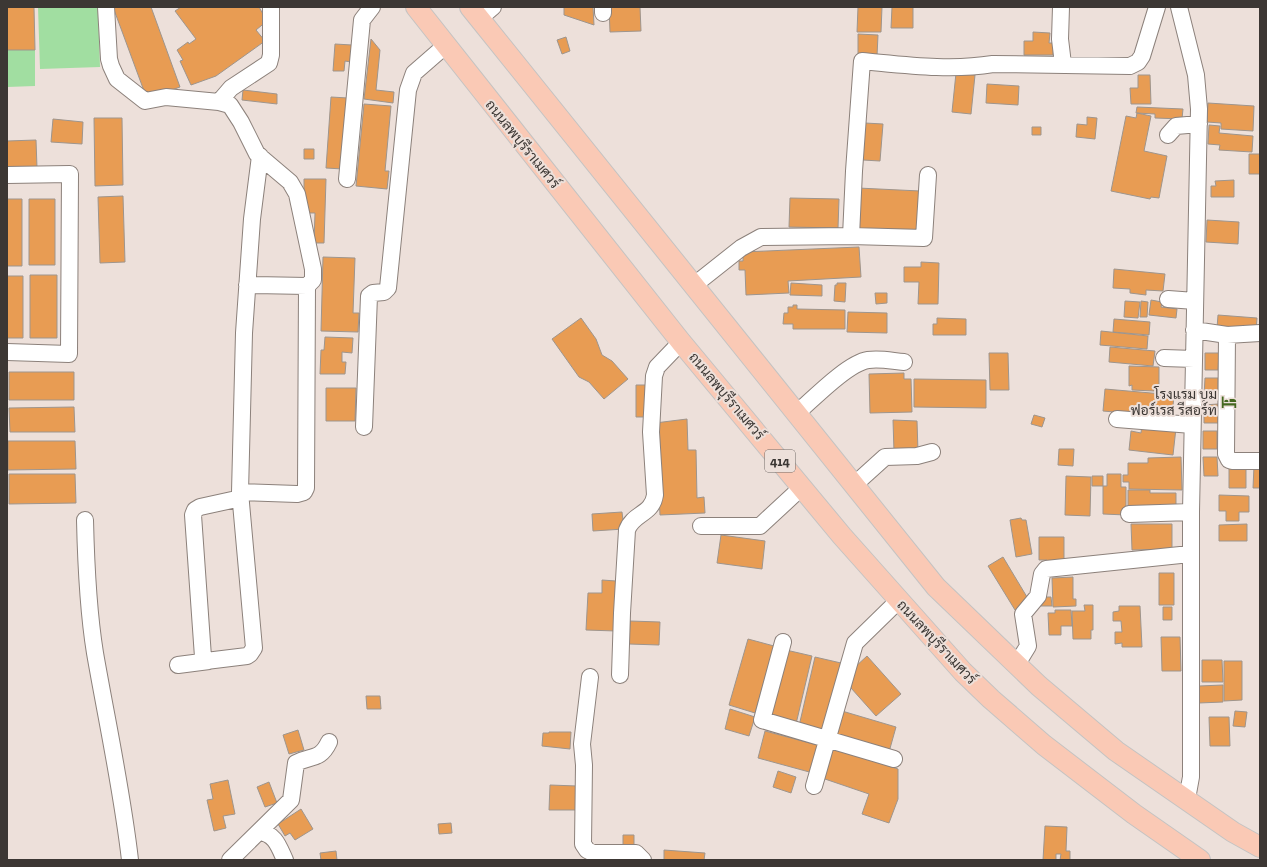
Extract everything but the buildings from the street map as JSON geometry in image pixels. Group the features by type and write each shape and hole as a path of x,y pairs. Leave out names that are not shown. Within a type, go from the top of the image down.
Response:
{"main road":[{"name":"ถนนลพบุรีราเมศวร์","path":"416,7 445,46 681,342 898,601 963,672 1001,708 1044,745 1134,814 1200,860"},
{"path":"481,11 693,286 936,587 1039,686 1116,751 1233,832 1260,847"}],"street":[{"path":"106,7 109,59 117,79 145,101 166,97 219,102 230,106 234,110 260,156 290,182 296,190 313,273 312,282 308,286 306,488 304,492 297,494 241,495 200,508 195,510 193,514 203,657 209,661"},
{"path":"219,102 231,88 269,63 271,55 271,7"},
{"path":"347,179 362,20 372,7"},
{"path":"1061,7 1063,64"},
{"path":"851,236 862,61 946,67 975,67 994,64 1127,66 1136,63 1142,56 1157,7"},
{"path":"1179,7 1196,75 1199,97 1190,512 1190,777 1187,799"},
{"path":"364,426 368,296 373,293 384,292 388,288 408,90 414,73 445,46"},
{"path":"1168,135 1176,126 1198,124"},
{"path":"178,665 247,656 254,648 241,495 244,333 247,285 260,156"},
{"path":"7,175 70,174 69,354 7,352"},
{"path":"693,286 741,248 761,237 851,236 924,238 928,175"},
{"path":"247,285 308,286"},
{"path":"1168,299 1195,301"},
{"path":"1194,330 1227,335 1260,333"},
{"path":"1227,335 1226,454 1228,459 1232,461 1260,461"},
{"path":"620,675 627,530 634,520 649,509 655,495 651,432 654,376 657,367 681,342"},
{"path":"1164,358 1194,360"},
{"path":"797,413 847,370 861,361 876,359 904,362"},
{"path":"1117,419 1192,425"},
{"path":"854,485 885,457 917,456 932,452"},
{"path":"701,526 760,526 802,487"},
{"path":"1130,514 1190,512"},
{"path":"85,520 86,558 95,652 118,779 130,860"},
{"path":"1017,664 1028,646 1023,614 1038,595 1042,574 1046,568 1190,554"},
{"path":"814,786 855,643 898,601"},
{"path":"783,642 762,720 894,759"},
{"path":"590,677 582,744 584,765 582,844 587,850 593,853 636,853 643,860"},
{"path":"230,860 290,800 296,763 318,757 329,742"},
{"path":"259,832 265,832 273,838 285,860"}],"green space":[{"path":"38,7 98,7 100,67 40,69"},
{"path":"7,50 35,50 35,86 7,87"}],"place":[{"name":"โรงแรม บูม ฟอร์เรส รีสอร์ท","path":"1229,402"}]}
